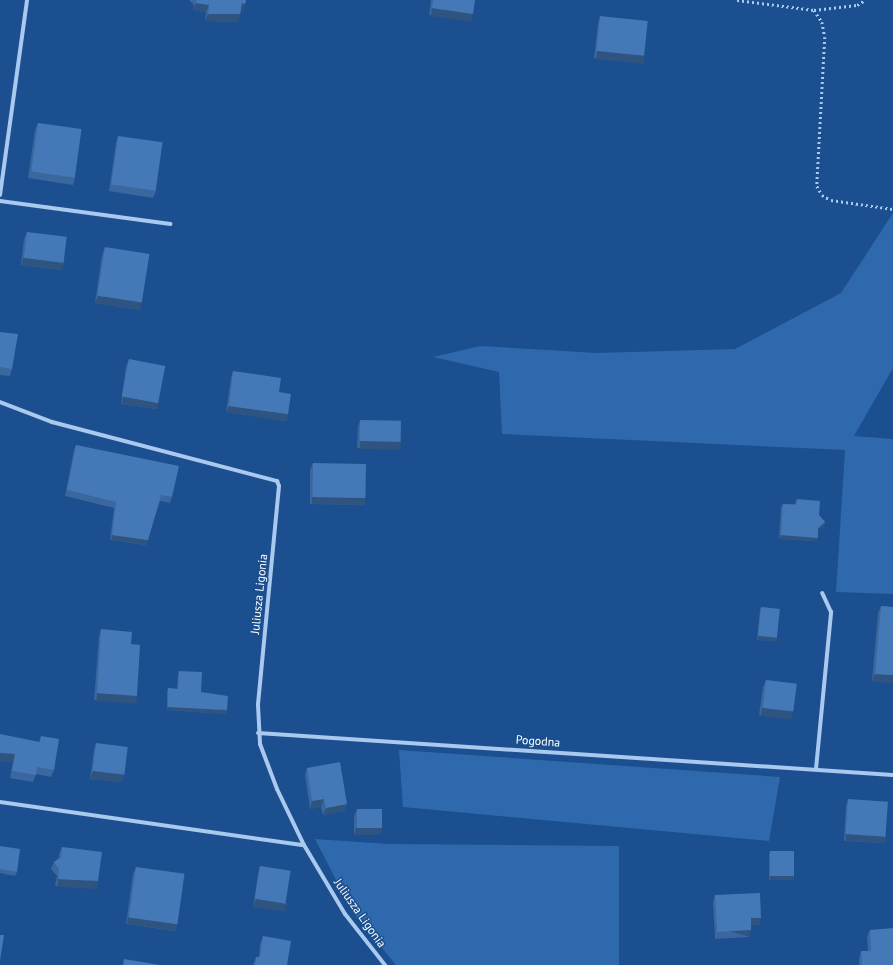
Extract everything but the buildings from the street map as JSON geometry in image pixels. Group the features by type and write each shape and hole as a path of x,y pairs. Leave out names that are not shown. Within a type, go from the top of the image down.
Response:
{"street":[{"path":"0,195 27,0"},
{"path":"0,201 170,224"},
{"name":"Juliusza Ligonia","path":"0,402 52,422 277,481 280,486 259,698 258,733 277,789 304,845 345,914 384,965"},
{"path":"816,769 831,612 822,593"},
{"name":"Pogodna","path":"258,733 893,775"},
{"path":"0,802 304,845"}],"path":[{"path":"737,0 814,10 857,5 865,0"},
{"path":"814,10 822,22 824,37 817,186 822,195 831,200 893,209"}],"shaded area":[{"path":"893,213 893,368 854,436 893,439 893,594 836,592 845,450 502,434 499,372 433,357 480,346 597,353 735,349 841,293"},
{"path":"399,750 780,777 769,841 403,807"},
{"path":"315,839 389,844 619,846 619,965 396,965 353,913"}]}
